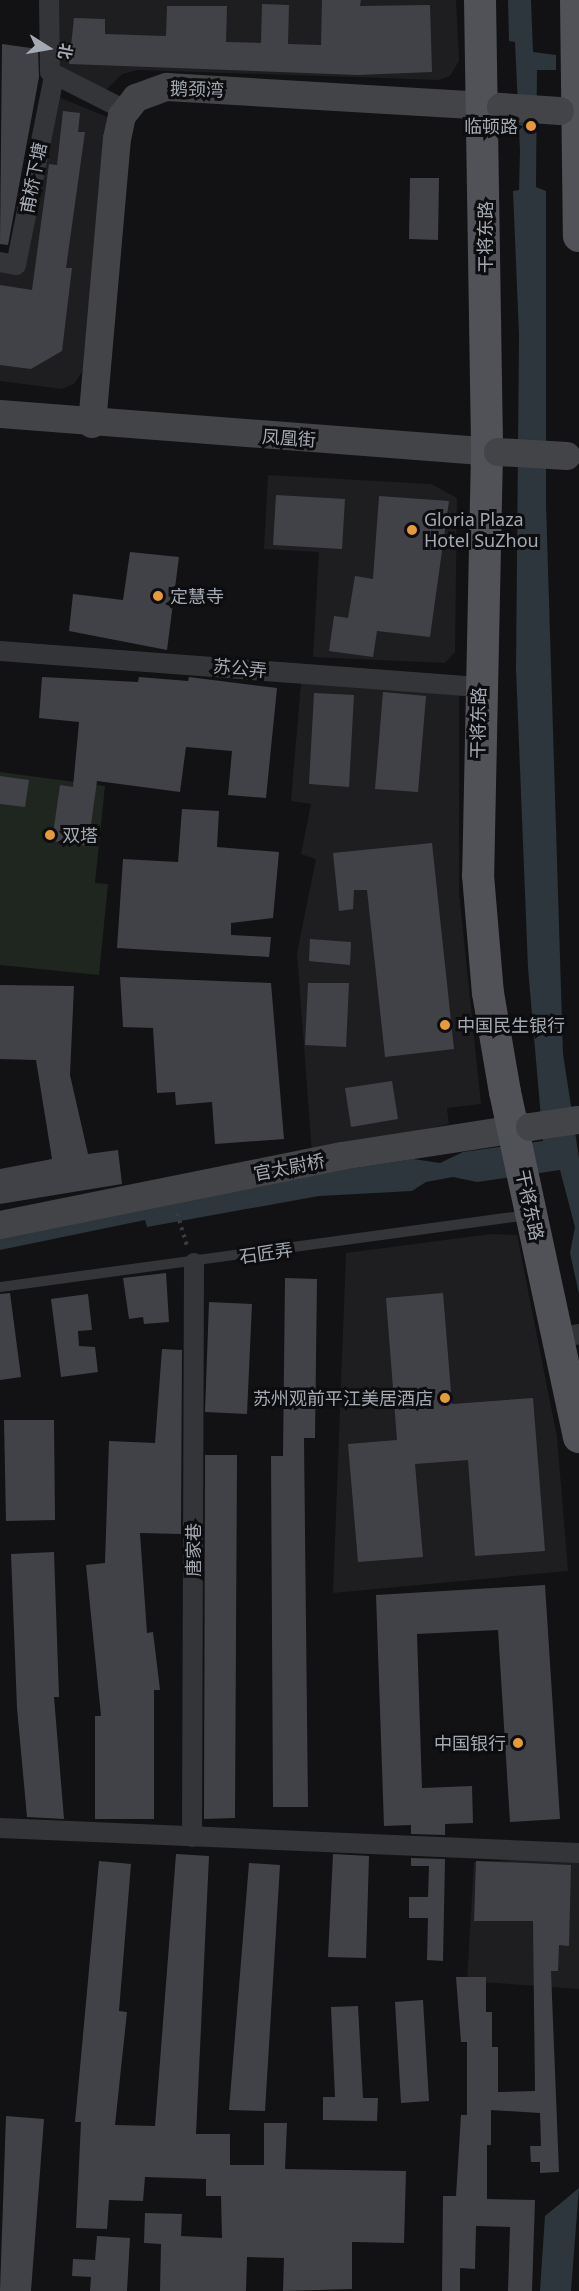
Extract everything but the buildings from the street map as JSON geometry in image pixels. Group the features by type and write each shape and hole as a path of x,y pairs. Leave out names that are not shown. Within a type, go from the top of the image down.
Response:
{"main road":[{"name":"干将东路","path":"480,0 493,107 492,452 479,687 478,875 488,993 520,1132 529,1204 571,1335 579,1437"},
{"path":"576,0 578,61 572,112 579,236"},
{"name":"鹅颈湾","path":"125,110 143,93 167,87 493,107"},
{"path":"493,107 572,112"},
{"path":"93,417 115,151 125,110"},
{"name":"凤凰街","path":"0,400 93,417"},
{"name":"凤凰街","path":"0,414 93,417 492,452 573,456"},
{"name":"官太尉桥","path":"0,1225 342,1156 520,1132 579,1120"}],"street":[{"path":"49,0 47,65 54,76 125,110"},
{"name":"甫桥下塘","path":"0,262 16,265 54,76"},
{"name":"苏公弄","path":"0,651 479,687"},
{"name":"唐家巷","path":"192,1837 194,1263"},
{"path":"0,1828 579,1853"}],"lane":[{"name":"石匠弄","path":"0,1287 194,1263 529,1204"}],"shaded area":[{"path":"56,0 456,0 459,61 450,76 439,80 138,70 122,74 105,91 54,66"},
{"path":"508,0 531,0 533,52 556,55 556,70 537,70 536,187 546,191 546,504 563,1054 579,1158 579,1294 570,1253 575,1227 560,1170 477,1182 453,1177 426,1182 412,1191 319,1196 147,1227 145,1220 0,1250 0,1231 291,1178 413,1159 440,1163 463,1152 543,1141 528,968 516,669 519,335 513,191 519,190 520,151 515,42 509,41"},
{"path":"56,96 107,117 89,361 74,384 62,389 0,381 0,269 23,273"},
{"path":"268,475 431,484 457,498 455,652 445,663 313,657 319,552 264,549"},
{"path":"301,683 459,695 459,892 481,1104 447,1108 449,1124 312,1153 297,953 316,859 301,854 311,804 291,801"},
{"name":"双塔","path":"0,772 105,786 95,883 108,884 99,975 0,965"},
{"name":"苏州观前平江美居酒店","path":"491,1234 517,1235 557,1437 568,1571 333,1593 346,1253"},
{"path":"579,1857 579,1989 467,1981 474,1862"},
{"path":"579,2188 571,2291 540,2291 545,2216"}],"place":[{"name":"临顿路","path":"531,126"},
{"name":"Gloria Plaza Hotel SuZhou","path":"412,530"},
{"name":"定慧寺","path":"158,596"},
{"name":"双塔","path":"50,835"},
{"name":"中国民生银行","path":"445,1025"},
{"name":"苏州观前平江美居酒店","path":"445,1398"},
{"name":"中国银行","path":"518,1743"}]}
